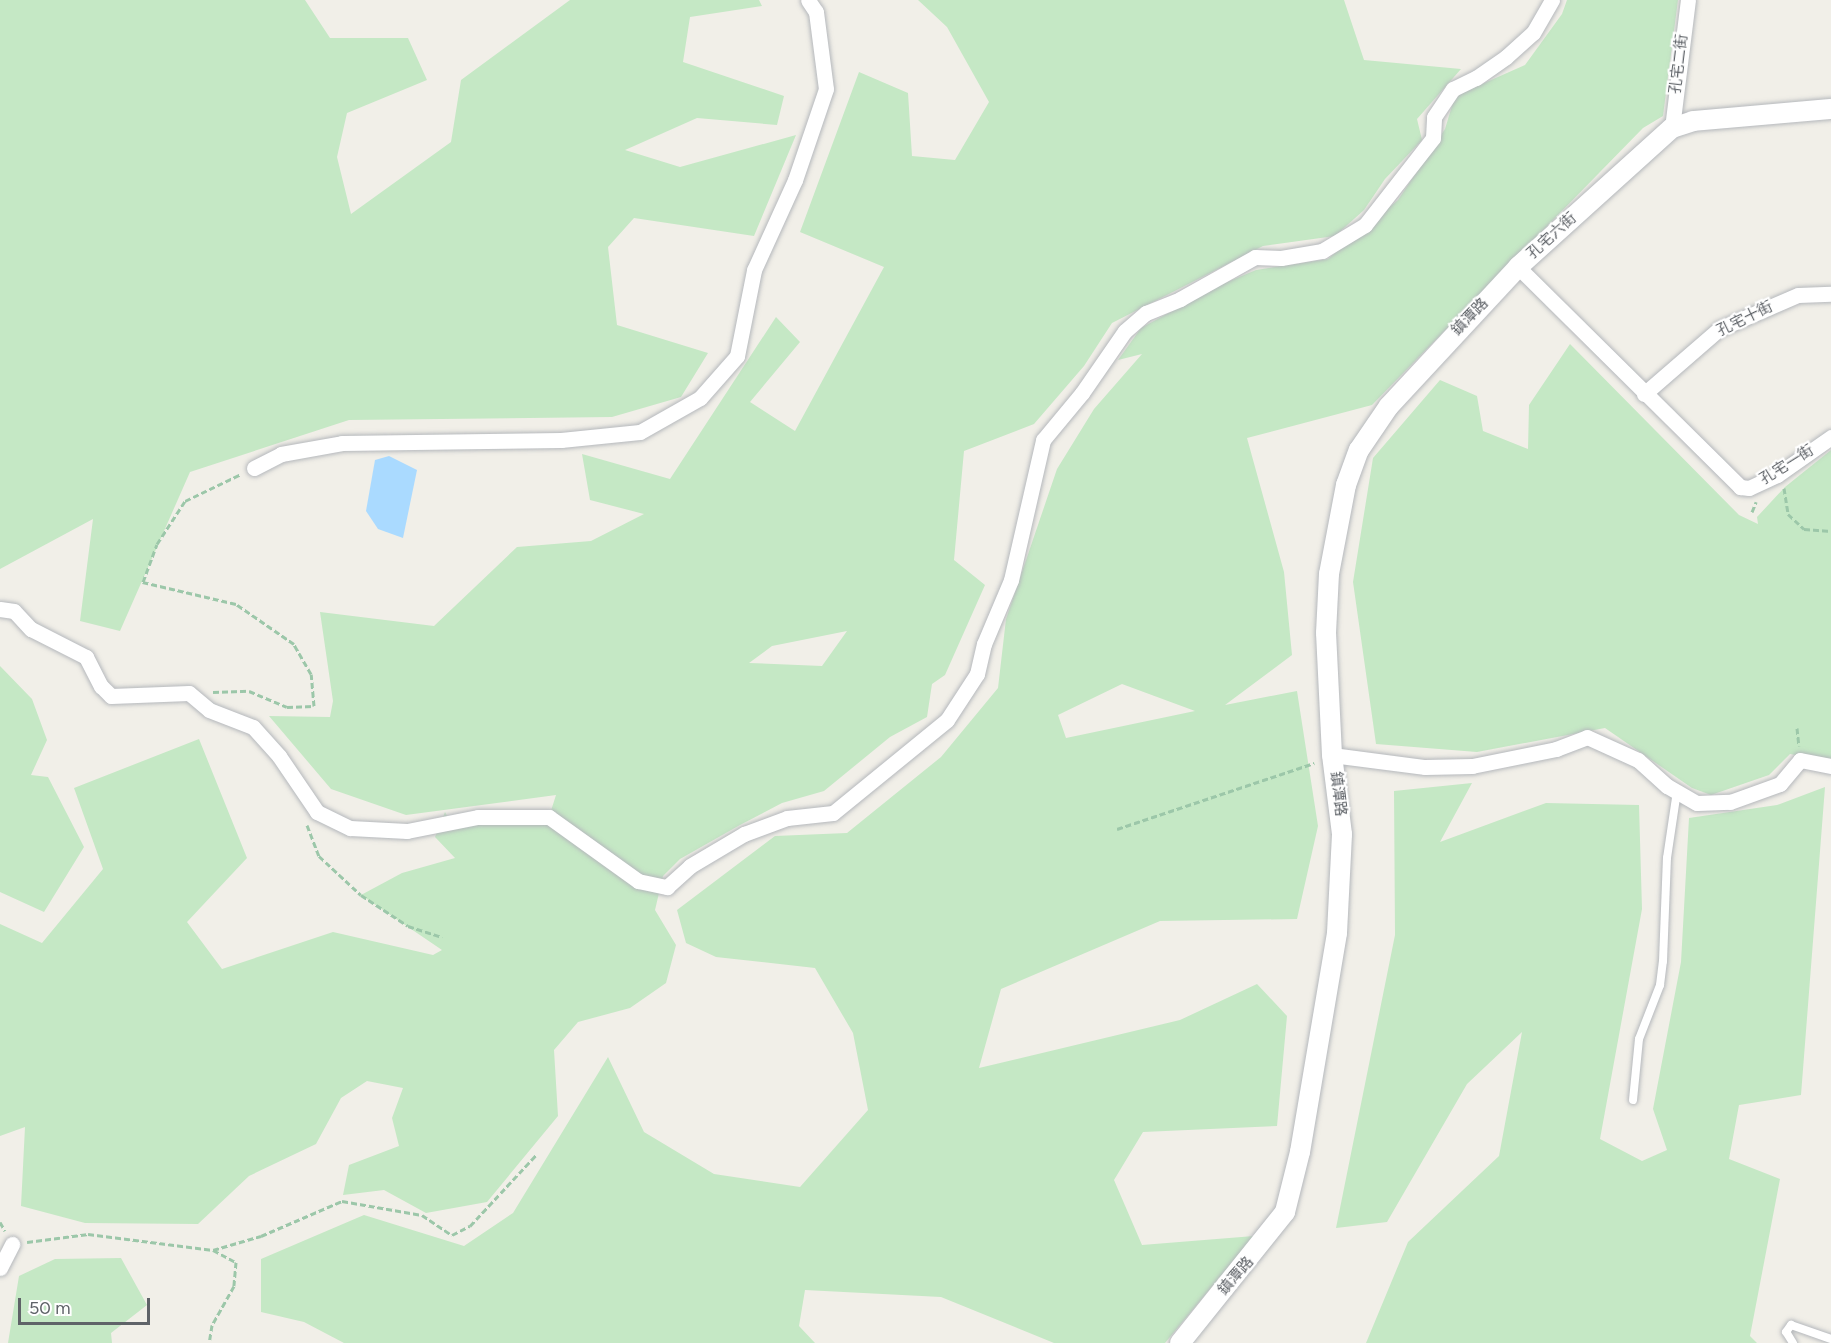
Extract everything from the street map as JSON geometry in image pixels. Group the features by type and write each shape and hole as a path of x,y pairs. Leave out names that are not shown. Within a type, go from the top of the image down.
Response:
{"street":[{"path":"254,468 281,454 342,444 561,440 640,432 700,398 737,356 754,270 795,180 826,89 816,12 808,0"},
{"path":"0,609 15,611 31,629 86,657 101,686 111,696 189,693 209,710 253,728 279,756 317,812 350,828 407,831 478,818 549,817 638,882 667,887 690,866 744,834 787,818 833,813 946,720 977,674 984,644 1011,580 1043,440 1082,393 1125,331 1146,313 1180,299 1255,256 1281,258 1322,251 1365,225 1411,171 1433,138 1434,117 1453,88 1476,78 1506,57 1533,33 1552,0"},
{"name":"孔宅二街","path":"1672,128 1688,0"},
{"name":"孔宅六街","path":"1740,487 1518,267 1672,128 1693,121 1831,110"},
{"name":"鎮潭路","path":"1180,1343 1285,1212 1315,1073 1337,933 1342,834 1332,755 1326,633 1329,574 1346,485 1359,450 1389,406 1518,267"},
{"name":"孔宅十街","path":"1644,394 1719,329 1798,295 1831,294"},
{"name":"孔宅一街","path":"1740,487 1749,488 1777,475 1831,437"},
{"path":"1332,755 1425,767 1472,766 1557,749 1587,737 1638,760 1677,791 1697,803 1730,802 1780,784 1800,760 1831,766"},
{"path":"0,1268 12,1244"}],"lane":[{"path":"1633,1100 1638,1039 1660,985 1667,858 1677,791"},
{"path":"1793,1343 1786,1332 1791,1325 1831,1339"}],"path":[{"path":"189,693 249,691 287,707 314,706 311,674 294,644 236,604 143,582 157,544 185,501 254,468"},
{"path":"1785,492 1788,514 1804,529 1831,531"},
{"path":"1118,829 1293,773 1332,755"},
{"path":"304,817 319,856 361,895 408,926 442,938"},
{"path":"213,1250 261,1236 342,1201 422,1215 452,1235 470,1226 536,1155"},
{"path":"12,1244 88,1234 213,1250 236,1262 234,1286 212,1324 209,1343"}],"green space":[{"path":"0,0 305,0 330,38 408,38 427,80 347,113 337,157 351,214 451,142 461,80 570,0 759,0 762,6 690,17 683,62 784,96 777,125 697,118 625,150 680,167 796,135 754,236 634,218 608,247 617,325 708,353 681,397 612,417 349,420 190,472 120,631 80,621 93,519 0,569"},
{"path":"918,0 1344,0 1364,60 1461,69 1417,119 1422,140 1385,179 1364,210 1335,236 1263,246 1112,323 1084,366 1034,424 964,451 954,560 985,585 945,675 932,684 927,717 890,737 824,791 782,803 740,825 680,859 663,876 655,910 676,945 666,983 630,1008 578,1022 554,1050 558,1116 487,1202 426,1213 384,1190 343,1195 349,1165 399,1146 392,1118 403,1088 367,1081 341,1098 316,1144 249,1176 198,1224 85,1223 21,1206 25,1127 0,1136 0,924 42,943 103,869 74,788 199,739 247,858 187,922 222,969 333,932 433,955 442,950 361,895 402,873 455,858 435,837 445,812 451,823 549,817 556,795 406,815 331,789 269,716 330,717 333,701 320,612 434,626 517,547 591,541 644,514 590,500 582,454 670,479 776,317 800,342 750,402 795,431 884,267 800,232 859,72 908,93 912,156 955,160 989,102 947,27","holes":["847,631 822,666 749,663 772,646"]},
{"path":"1567,0 1678,0 1663,116 1643,128 1372,405 1247,438 1284,572 1292,655 1225,705 1297,691 1318,826 1297,919 1160,921 1001,989 979,1068 1180,1020 1257,984 1287,1016 1277,1126 1143,1132 1114,1180 1142,1245 1254,1236 1165,1343 1054,1343 941,1297 805,1290 799,1326 815,1343 344,1343 304,1322 261,1312 261,1259 364,1215 464,1246 513,1213 608,1057 644,1132 714,1174 800,1187 868,1110 853,1033 815,968 716,957 686,943 677,910 775,836 847,833 941,757 998,688 1006,619 1057,469 1094,409 1142,354 1118,360 1141,328 1220,285 1256,270 1328,259 1398,200 1445,129 1455,96 1525,65 1562,14","holes":["1122,684 1195,711 1066,738 1058,715"]},
{"path":"1570,344 1739,515 1758,524 1757,517 1785,487 1831,450 1831,771 1812,758 1790,754 1769,775 1711,795 1692,788 1605,728 1477,752 1376,744 1353,582 1373,458 1440,380 1477,396 1483,431 1528,449 1529,405"},
{"path":"0,666 32,699 47,740 31,775 48,777 84,847 44,912 0,892"},
{"path":"1472,783 1440,842 1546,803 1639,805 1642,909 1600,1139 1642,1161 1667,1150 1653,1109 1681,962 1689,818 1777,805 1825,787 1801,1095 1739,1105 1729,1159 1780,1179 1750,1336 1757,1343 1366,1343 1408,1242 1499,1156 1522,1032 1467,1084 1387,1222 1336,1228 1395,935 1394,791"},
{"path":"121,1258 147,1305 111,1333 112,1343 8,1343 19,1276 55,1259"}],"water":[{"path":"389,456 417,470 403,538 378,529 366,511 375,460"}]}
